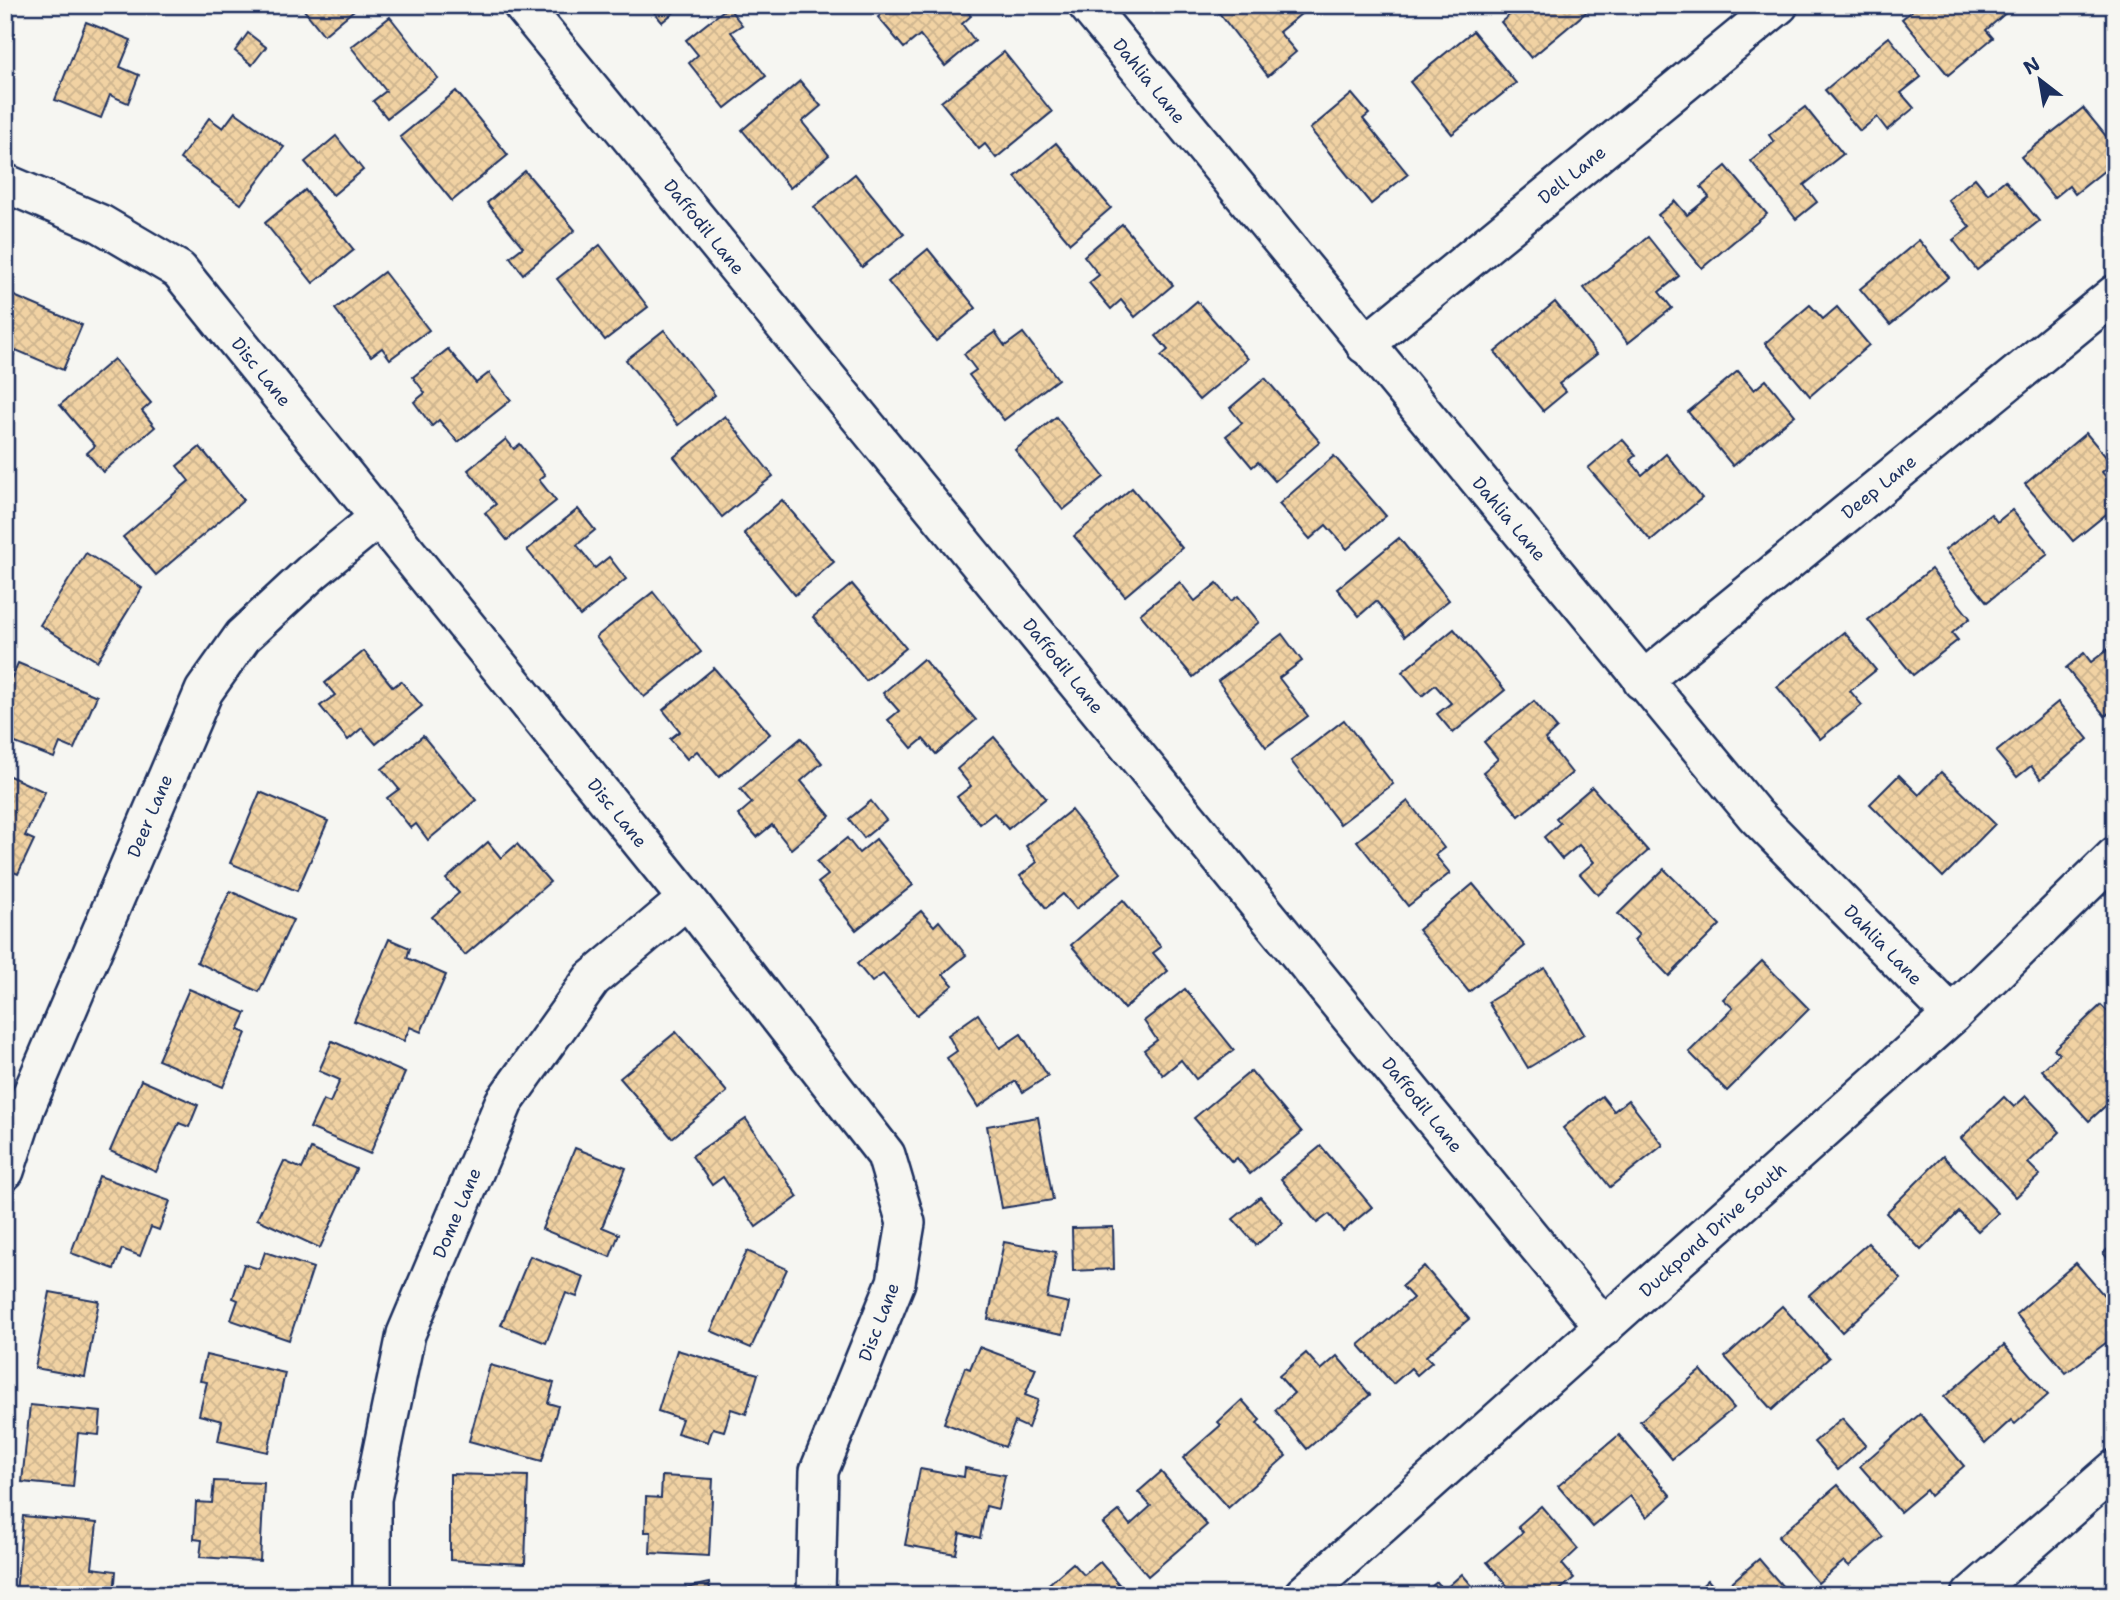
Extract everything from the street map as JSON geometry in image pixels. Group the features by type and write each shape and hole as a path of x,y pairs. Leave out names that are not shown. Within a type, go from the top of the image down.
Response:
{"street":[{"name":"Daffodil Lane","path":"523,5 1604,1327"},
{"name":"Dell Lane","path":"1366,345 1779,5"},
{"name":"Dahlia Lane","path":"1090,7 1755,815 1952,1015"},
{"name":"Disc Lane","path":"5,183 101,224 179,270 687,899 886,1155 906,1223 896,1282 819,1471 816,1595"},
{"name":"Deep Lane","path":"1642,681 2115,294"},
{"name":"Deer Lane","path":"5,1171 26,1107 204,691 243,636 312,572 378,518"},
{"name":"Duckpond Drive South","path":"1303,1595 1952,1015 2093,873 2115,856"},
{"name":"Dome Lane","path":"372,1595 372,1499 406,1334 504,1102 592,979 687,899"},
{"path":"1970,1595 2115,1469"}],"building":[{"path":"300,5 360,5 324,35"},
{"path":"648,5 683,5 662,22"},
{"path":"892,5 962,5 971,16 962,24 975,41 945,66 920,35 904,48 878,17"},
{"path":"1213,5 1312,5 1279,32 1296,52 1268,76"},
{"path":"1521,5 1587,5 1590,9 1531,58 1501,22"},
{"path":"1919,5 2001,5 2007,12 1986,30 1993,38 1948,75 1902,19"},
{"path":"728,7 742,25 731,32 766,76 725,108 689,63 698,55 686,40"},
{"path":"390,17 438,78 387,118 373,101 386,91 351,47"},
{"path":"86,22 131,40 120,67 139,75 128,103 110,95 101,118 55,100"},
{"path":"1473,31 1516,83 1452,134 1410,82"},
{"path":"248,33 266,47 252,65 235,51"},
{"path":"1889,37 1921,77 1901,93 1914,108 1887,130 1877,117 1860,131 1825,90"},
{"path":"1004,52 1052,112 996,158 985,144 979,149 941,102"},
{"path":"800,81 821,106 802,122 829,155 790,188 742,130"},
{"path":"456,91 508,155 452,201 400,137"},
{"path":"1352,94 1369,114 1363,119 1408,174 1371,204 1310,129"},
{"path":"1805,107 1843,154 1804,185 1817,202 1796,219 1751,161 1774,142 1769,135"},
{"path":"2083,108 2115,147 2115,162 2075,194 2069,186 2054,198 2021,157"},
{"path":"235,112 284,147 241,204 180,159 209,118 223,128"},
{"path":"336,136 363,170 333,195 305,162"},
{"path":"1056,143 1111,208 1070,243 1015,177"},
{"path":"1726,166 1767,214 1702,268 1658,215 1675,201 1687,215 1709,197 1701,187"},
{"path":"525,171 575,230 523,274 510,257 523,247 487,203"},
{"path":"855,174 904,234 862,267 814,207"},
{"path":"1975,178 1988,194 2005,180 2039,221 1977,270 1953,240 1970,227 1948,200"},
{"path":"305,190 354,250 313,283 265,223"},
{"path":"1122,224 1173,285 1135,317 1121,300 1111,309 1089,283 1099,275 1084,256"},
{"path":"1648,237 1679,276 1659,292 1672,308 1628,343 1584,288"},
{"path":"1919,240 1949,277 1890,325 1860,289"},
{"path":"600,245 648,307 605,340 557,279"},
{"path":"928,249 976,308 936,341 888,282"},
{"path":"384,272 429,330 390,359 382,348 371,356 335,309"},
{"path":"5,292 82,325 63,370 16,350 9,365 5,364"},
{"path":"1197,301 1248,359 1199,400 1161,356 1168,350 1156,336"},
{"path":"1555,302 1597,354 1559,384 1566,392 1543,411 1495,352"},
{"path":"1810,305 1823,319 1837,307 1869,345 1810,396 1765,343"},
{"path":"664,330 715,395 678,425 626,360"},
{"path":"995,332 1005,346 1023,333 1058,379 1004,420 969,375 976,370 964,354"},
{"path":"448,349 476,383 489,373 511,400 458,442 439,420 432,426 414,402 425,393 413,377"},
{"path":"114,359 151,403 142,411 155,427 103,472 87,453 95,446 60,405"},
{"path":"1738,371 1754,390 1766,380 1795,415 1733,466 1688,412"},
{"path":"1265,378 1320,442 1275,481 1258,462 1252,467 1226,436 1242,423 1230,408"},
{"path":"725,416 773,476 722,517 674,457"},
{"path":"1056,417 1104,477 1063,510 1015,450"},
{"path":"2086,433 2112,464 2102,472 2115,488 2115,507 2073,541 2025,484"},
{"path":"506,439 514,449 520,444 545,475 539,480 556,501 507,540 485,513 496,504 468,470"},
{"path":"1622,439 1636,455 1630,460 1642,475 1666,454 1702,498 1651,541 1588,468"},
{"path":"200,447 244,500 156,575 123,537 189,481 177,466"},
{"path":"1334,456 1386,516 1347,549 1326,525 1310,539 1279,504"},
{"path":"1132,488 1182,548 1125,596 1074,536"},
{"path":"782,500 834,562 795,595 744,533"},
{"path":"578,509 595,530 577,545 595,568 609,557 626,579 580,616 527,550"},
{"path":"2012,510 2048,554 1987,602 1945,550 1991,514 1997,522"},
{"path":"1399,538 1449,600 1405,636 1376,601 1359,616 1337,589"},
{"path":"86,553 142,588 97,661 40,625"},
{"path":"1931,569 1970,618 1952,633 1958,640 1913,675 1868,620"},
{"path":"1180,582 1195,601 1217,583 1231,601 1238,596 1259,622 1193,677 1140,614"},
{"path":"852,584 906,648 866,681 813,617"},
{"path":"653,592 701,652 644,697 596,637"},
{"path":"1454,629 1505,690 1453,733 1437,714 1451,703 1435,685 1422,696 1402,672"},
{"path":"1844,632 1876,670 1850,691 1862,705 1820,739 1777,687"},
{"path":"1282,634 1302,661 1279,678 1308,716 1266,747 1218,681"},
{"path":"2115,644 2115,708 2105,716 2066,668 2084,653 2091,662"},
{"path":"364,651 393,687 401,681 422,706 376,744 362,728 348,740 320,706 335,695 325,683"},
{"path":"923,659 976,720 936,754 923,739 912,748 888,720 899,711 883,693"},
{"path":"18,663 97,696 74,749 60,743 54,758 5,739 5,693"},
{"path":"714,668 770,734 719,777 697,751 687,759 670,739 680,731 663,710"},
{"path":"1534,701 1557,728 1545,739 1572,773 1519,816 1483,772 1498,759 1484,742"},
{"path":"2058,702 2088,739 2041,779 2031,766 2017,777 1996,752"},
{"path":"1344,720 1393,784 1340,824 1291,761"},
{"path":"423,736 476,800 428,840 416,824 411,828 387,798 399,789 382,769"},
{"path":"994,737 1046,798 1008,829 994,813 980,824 957,797 971,786 957,769"},
{"path":"801,738 822,763 801,781 830,816 791,849 772,825 757,837 738,815 752,803 740,789"},
{"path":"1941,772 1995,824 1943,877 1870,804 1899,775 1919,795"},
{"path":"5,774 45,792 25,836 34,840 18,874 5,868"},
{"path":"1592,787 1648,851 1598,895 1580,874 1594,862 1579,845 1562,859 1544,837 1560,823 1556,818"},
{"path":"260,792 328,821 297,891 230,863"},
{"path":"871,801 886,820 864,838 849,819"},
{"path":"1408,801 1444,848 1435,855 1450,873 1408,906 1357,841"},
{"path":"1071,810 1121,873 1076,909 1063,894 1046,908 1020,876 1037,862 1026,846"},
{"path":"847,838 859,853 876,839 913,885 856,930 818,883 828,875 817,862"},
{"path":"488,842 501,858 517,844 550,882 465,955 432,917 459,893 446,879"},
{"path":"1664,869 1720,925 1669,976 1634,940 1639,935 1618,914"},
{"path":"1473,884 1525,946 1469,992 1418,930"},
{"path":"230,891 293,920 259,992 197,962"},
{"path":"1123,900 1161,947 1153,953 1168,971 1124,1009 1071,945"},
{"path":"921,911 934,926 939,921 966,955 943,974 953,985 917,1015 883,974 872,982 857,964"},
{"path":"389,939 410,948 407,958 446,975 421,1032 410,1027 404,1041 354,1021"},
{"path":"1762,961 1809,1009 1727,1091 1689,1052 1733,1008 1723,999"},
{"path":"1545,968 1584,1034 1528,1068 1488,1002"},
{"path":"189,989 246,1013 238,1030 246,1033 223,1087 158,1060"},
{"path":"1185,989 1234,1050 1196,1079 1181,1060 1163,1075 1144,1050 1157,1040 1144,1021"},
{"path":"2101,1005 2115,1019 2115,1097 2089,1121 2042,1070 2059,1054 2054,1049"},
{"path":"978,1014 1000,1048 1021,1034 1048,1076 1023,1092 1016,1081 978,1107 947,1058 957,1051 948,1035"},
{"path":"676,1032 727,1092 672,1138 620,1078"},
{"path":"332,1041 405,1073 370,1154 310,1128 323,1100 330,1103 340,1080 319,1071"},
{"path":"1251,1071 1302,1132 1250,1174 1237,1158 1232,1162 1194,1118"},
{"path":"141,1080 198,1105 189,1127 179,1123 156,1172 110,1151"},
{"path":"1602,1096 1614,1111 1628,1100 1663,1145 1610,1187 1563,1128"},
{"path":"2026,1096 2060,1132 2028,1163 2040,1175 2016,1197 1961,1138 2004,1097 2014,1107"},
{"path":"1038,1117 1053,1200 1002,1208 987,1126"},
{"path":"746,1119 798,1197 756,1227 723,1177 712,1185 692,1156"},
{"path":"1321,1146 1372,1207 1343,1231 1329,1214 1317,1223 1281,1179"},
{"path":"575,1148 626,1168 602,1227 619,1234 610,1257 542,1229"},
{"path":"311,1149 356,1169 320,1248 257,1219 284,1161 302,1169"},
{"path":"1943,1156 1998,1213 1978,1231 1959,1212 1921,1250 1886,1213"},
{"path":"99,1176 170,1201 159,1230 151,1227 140,1256 122,1249 114,1269 71,1253"},
{"path":"1260,1197 1283,1223 1256,1245 1233,1219"},
{"path":"1113,1227 1114,1269 1073,1271 1072,1228"},
{"path":"1004,1242 1056,1252 1047,1298 1069,1303 1063,1334 988,1319"},
{"path":"1868,1243 1901,1279 1842,1332 1809,1295"},
{"path":"2115,1243 2115,1267 2103,1253"},
{"path":"747,1251 787,1269 751,1348 711,1331"},
{"path":"265,1252 313,1268 289,1340 231,1320 238,1300 233,1298 244,1264 259,1269"},
{"path":"530,1256 584,1277 577,1297 566,1293 546,1343 501,1325"},
{"path":"2076,1263 2115,1308 2115,1336 2066,1373 2016,1314"},
{"path":"1424,1266 1469,1319 1426,1356 1432,1362 1417,1375 1411,1368 1393,1384 1359,1345 1413,1298 1402,1286"},
{"path":"50,1292 99,1301 85,1377 35,1368"},
{"path":"1782,1306 1829,1358 1772,1410 1725,1357"},
{"path":"2004,1345 2048,1395 2015,1424 2011,1420 1985,1444 1944,1397"},
{"path":"979,1347 1036,1368 1025,1395 1038,1400 1028,1428 1015,1422 1005,1447 944,1423 965,1367 970,1369"},
{"path":"677,1350 758,1374 746,1414 731,1409 724,1431 713,1428 708,1442 677,1433 682,1419 658,1411"},
{"path":"1306,1353 1321,1370 1337,1356 1370,1395 1307,1449 1275,1410 1294,1393 1279,1376"},
{"path":"206,1355 285,1373 268,1452 218,1441 222,1421 199,1415 207,1382 200,1381"},
{"path":"490,1365 554,1383 548,1403 558,1406 542,1461 469,1441"},
{"path":"1701,1370 1734,1408 1672,1459 1640,1421"},
{"path":"1242,1400 1260,1420 1257,1423 1286,1456 1228,1508 1183,1458 1221,1425 1218,1422"},
{"path":"30,1405 101,1412 99,1435 78,1433 73,1487 22,1482"},
{"path":"1920,1414 1964,1466 1930,1496 1926,1490 1900,1512 1860,1466"},
{"path":"1842,1418 1866,1445 1838,1470 1814,1442"},
{"path":"1619,1435 1671,1496 1647,1517 1630,1496 1593,1527 1558,1486"},
{"path":"965,1468 1005,1475 998,1509 986,1506 980,1538 960,1533 956,1554 905,1545 920,1469 964,1477"},
{"path":"1161,1472 1207,1525 1148,1576 1103,1524 1119,1511 1130,1525 1151,1506 1138,1492"},
{"path":"450,1474 528,1476 525,1564 450,1560"},
{"path":"662,1476 713,1479 709,1556 650,1553 651,1532 645,1532 646,1497 661,1498"},
{"path":"214,1481 264,1483 260,1561 200,1557 202,1540 194,1539 196,1502 212,1503"},
{"path":"1838,1485 1883,1537 1849,1566 1844,1561 1818,1583 1778,1537"},
{"path":"1541,1506 1578,1549 1562,1564 1574,1578 1554,1595 1543,1595 1535,1586 1526,1595 1515,1595 1487,1562 1523,1532 1518,1526"},
{"path":"23,1516 97,1523 92,1568 116,1571 114,1594 16,1593"},
{"path":"1759,1559 1790,1595 1692,1595 1708,1580 1719,1593"},
{"path":"1100,1562 1128,1595 1036,1595 1073,1563 1084,1575"},
{"path":"1462,1574 1480,1595 1421,1595 1437,1582 1444,1590"},
{"path":"709,1583 711,1595 659,1595 659,1594"},
{"path":"524,1587 526,1595 478,1595"}]}
